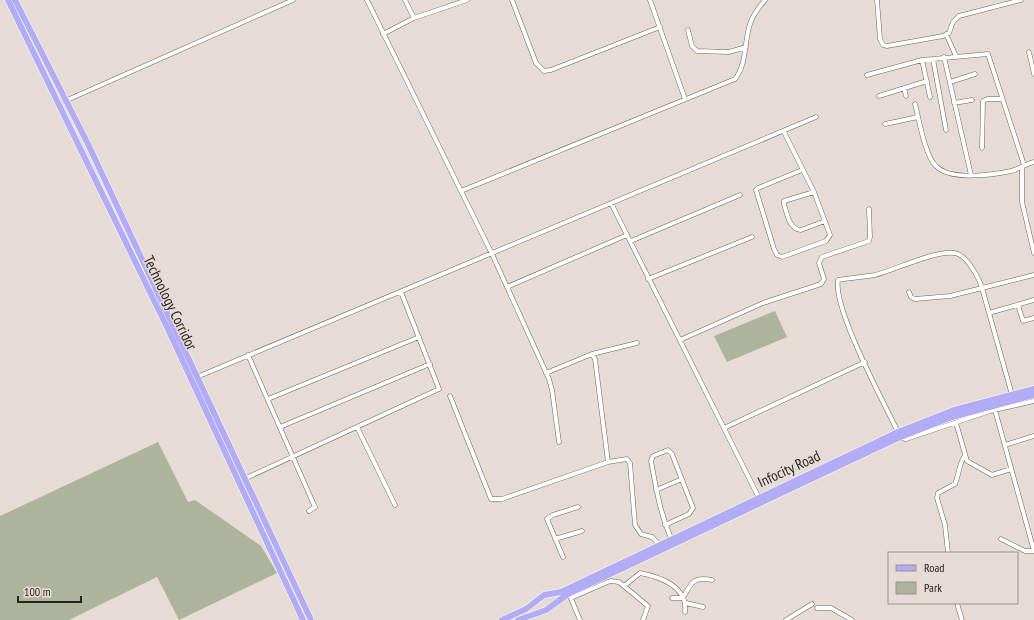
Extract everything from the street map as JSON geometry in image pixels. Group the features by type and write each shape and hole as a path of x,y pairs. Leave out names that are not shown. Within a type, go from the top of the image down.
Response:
{"main road":[{"name":"Technology Corridor","path":"8,0 232,460 303,620"},
{"path":"15,0 88,144 197,377 232,460 244,478 311,620"},
{"name":"Infocity Road","path":"518,620 544,595 566,595 727,516 898,435 1012,395 1034,389"},
{"name":"Infocity Road","path":"976,408 1034,395"},
{"name":"Infocity Road","path":"502,620 527,612 546,610 566,595 671,538 727,516 759,498 858,454"}],"street":[{"path":"65,101 293,0"},
{"path":"367,0 492,254 546,373 552,390 558,442"},
{"path":"404,0 414,18"},
{"path":"383,34 414,18 467,0"},
{"path":"512,0 536,63 544,71 551,70 660,27"},
{"path":"650,0 685,99"},
{"path":"461,191 735,79 742,69 750,24 756,10 764,0"},
{"path":"877,0 880,39 883,45 946,34 953,22 959,16 1021,0"},
{"path":"688,30 692,46 697,51 729,52 746,47"},
{"path":"946,34 956,56"},
{"path":"1029,52 1034,74"},
{"path":"867,75 922,60 988,54 1023,166 1022,202 1034,253"},
{"path":"944,57 971,175"},
{"path":"933,59 946,130"},
{"path":"922,60 930,97"},
{"path":"950,82 975,74"},
{"path":"879,96 927,81"},
{"path":"904,88 906,96"},
{"path":"982,148 983,101 987,99 1002,99"},
{"path":"954,103 972,100"},
{"path":"915,104 922,133 935,165 941,170 952,174 986,175 1034,162"},
{"path":"197,377 784,132 816,117"},
{"path":"885,124 918,117"},
{"path":"784,132 814,192 830,234 826,241 782,257 777,255 756,190 802,170"},
{"path":"814,192 784,201 791,225 797,230 801,230 825,221"},
{"path":"631,242 740,194"},
{"path":"611,203 759,498"},
{"path":"680,340 763,303 821,284 824,279 819,263 822,257 869,241 869,209"},
{"path":"507,287 628,235"},
{"path":"648,279 752,237"},
{"path":"1012,395 978,276 964,258 958,254 950,253 920,260 876,275 838,280 838,290 849,328 898,435 906,439 995,410 1034,401"},
{"path":"909,292 911,297 916,299 950,296 1034,275"},
{"path":"244,478 439,389 401,292"},
{"path":"989,313 1034,300"},
{"path":"1018,305 1023,321 1034,318"},
{"path":"268,399 419,337"},
{"path":"546,373 592,354 637,344"},
{"path":"592,354 595,359 608,462"},
{"path":"248,355 315,507 309,511"},
{"path":"724,428 865,362"},
{"path":"280,426 430,364"},
{"path":"450,396 491,499 502,499 623,458 629,460 635,526 641,534 652,537 659,544"},
{"path":"995,410 1034,551 1025,551 1001,539"},
{"path":"956,423 967,461 992,475 1011,469"},
{"path":"357,427 396,505"},
{"path":"1005,445 1034,436"},
{"path":"665,525 689,514 693,508 670,451 665,450 651,458 656,490 665,525 671,538"},
{"path":"948,552 945,525 937,498 938,493 955,484 959,474 959,464 965,455"},
{"path":"656,490 682,479"},
{"path":"563,557 547,522 549,516 578,506"},
{"path":"555,539 582,531"},
{"path":"624,586 640,573 677,586 686,603 685,612"},
{"path":"683,598 694,581 700,578 712,580"},
{"path":"580,620 566,595 610,581 619,582 648,606 643,620"},
{"path":"672,598 683,598"},
{"path":"686,603 703,606"},
{"path":"786,620 812,604"},
{"path":"957,604 962,620"},
{"path":"817,608 831,608 852,620"}],"green space":[{"path":"775,311 787,337 727,362 714,336"},
{"path":"158,442 188,502 195,500 261,546 277,573 179,620 157,577 69,620 0,620 0,516"}]}
